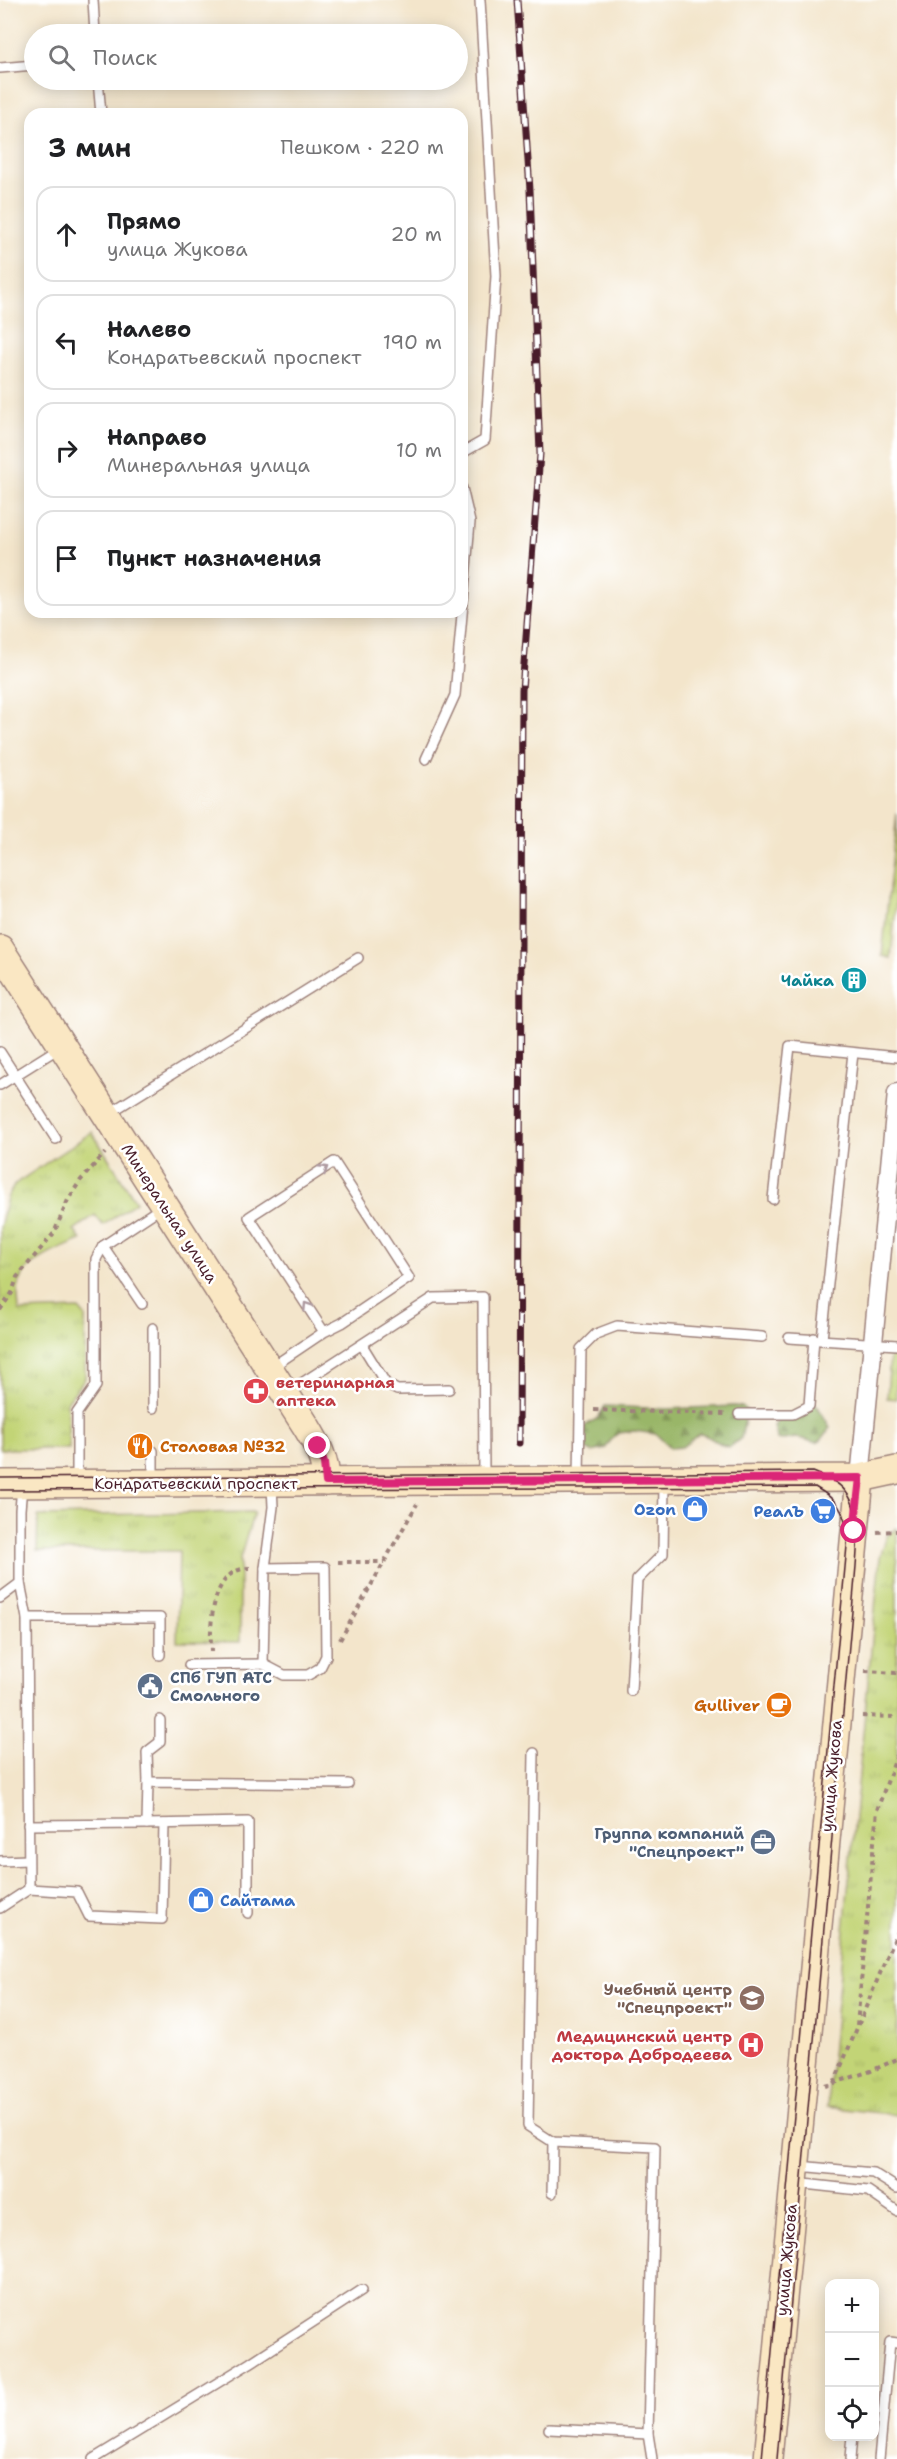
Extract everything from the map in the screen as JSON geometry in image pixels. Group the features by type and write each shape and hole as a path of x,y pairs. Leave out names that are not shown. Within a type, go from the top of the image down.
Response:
{"street":[{"name":"Минеральная улица","path":"0,949 318,1446 324,1463 326,1482"},
{"name":"улица Жукова","path":"768,2459 897,1093"},
{"name":"Кондратьевский проспект","path":"11,1484 860,1478 897,1470"},
{"name":"Кондратьевский проспект","path":"860,1478 897,1488"}],"lane":[{"path":"93,0 94,24"},
{"path":"468,450 485,440 496,276 480,0"},
{"path":"0,68 24,66"},
{"path":"99,90 100,108"},
{"path":"468,514 470,522 468,545"},
{"path":"426,759 455,695 462,618"},
{"path":"106,1115 358,958"},
{"path":"0,1085 62,1046"},
{"path":"774,1199 790,1046 897,1057"},
{"path":"0,1052 56,1139"},
{"path":"739,1414 793,1414 809,1406 853,1053"},
{"path":"270,1368 410,1278 334,1162 249,1217 324,1332"},
{"path":"78,1483 77,1413 96,1386 96,1259 103,1246 165,1205"},
{"path":"103,1246 142,1304"},
{"path":"286,1394 434,1298 483,1297 484,1481"},
{"path":"579,1481 581,1349 596,1334 617,1326 762,1337"},
{"path":"153,1328 153,1408"},
{"path":"789,1338 897,1345"},
{"path":"362,1345 386,1384 397,1390 449,1389"},
{"path":"153,1451 153,1483"},
{"path":"631,1690 637,1580 663,1554 664,1481"},
{"path":"263,1664 265,1568 273,1507 273,1482"},
{"path":"11,1484 20,1510 20,1583 27,1618 29,1889"},
{"path":"189,1665 263,1664 284,1677 308,1675 320,1668 326,1656 325,1567 265,1568"},
{"path":"0,1598 20,1583"},
{"path":"27,1618 160,1618 160,1655"},
{"path":"147,1824 147,1752 160,1742 160,1720"},
{"path":"534,1753 528,2126 553,2142 655,2147 648,2434 652,2459"},
{"path":"148,1782 348,1784"},
{"path":"28,1825 248,1822 248,1913"},
{"path":"0,1908 29,1889 77,1892 89,1916 162,1919 164,1824"},
{"path":"0,1861 28,1860"},
{"path":"552,2193 553,2142"},
{"path":"794,2174 873,2174 897,2188"},
{"path":"794,2174 868,2191 897,2211"},
{"path":"93,2459 250,2363 362,2290"},
{"path":"879,2459 890,2342 897,2343"},
{"path":"549,2429 648,2434"},
{"path":"850,2459 852,2441"}],"path":[{"path":"0,1310 12,1293 17,1277 54,1233 80,1181 109,1148"},
{"path":"581,1410 739,1414"},
{"path":"326,1656 345,1635 417,1504"},
{"path":"877,1532 897,1531"},
{"path":"325,1567 333,1563 385,1562"},
{"path":"211,1665 210,1632 214,1598 229,1576 240,1568"},
{"path":"865,1671 897,1673"},
{"path":"862,1716 897,1717"},
{"path":"857,2025 877,1810 897,1755"},
{"path":"834,2083 897,1933"},
{"path":"825,2086 871,2071 897,2059"}],"green space":[{"path":"897,813 897,893 891,958 882,956"},
{"path":"92,1132 136,1202 103,1225 95,1215 74,1230 81,1240 36,1262 23,1274 18,1289 19,1311 79,1309 85,1316 85,1378 67,1402 69,1449 0,1449 0,1228 7,1198 15,1184"},
{"path":"890,1355 897,1356 896,1399 887,1398"},
{"path":"812,1403 818,1407 830,1427 821,1440 815,1443 795,1438 777,1439 774,1426 778,1420"},
{"path":"605,1406 667,1409 735,1406 747,1411 741,1438 730,1447 699,1434 682,1447 670,1448 656,1434 634,1431 619,1433 613,1437 605,1449 592,1452 586,1449 580,1429 598,1418"},
{"path":"254,1512 240,1558 240,1642 177,1641 179,1551 37,1551 38,1516"},
{"path":"897,1528 897,2115 827,2107 880,1557 887,1536"}],"tram line":[{"path":"0,1478 813,1472 835,1482 844,1490 850,1499 857,1520 857,1555 777,2459"},
{"path":"0,1490 815,1487 839,1506 848,1535 762,2459"}],"railway":[{"path":"517,0 530,190 540,454 522,690 519,1443"}],"place":[{"name":"Чайка","path":"854,980"},
{"name":"ветеринарная аптека","path":"256,1391"},
{"name":"Столовая №32","path":"140,1446"},
{"name":"Ozon","path":"695,1509"},
{"name":"РеалЪ","path":"823,1511"},
{"name":"СПб ГУП АТС Смольного","path":"150,1686"},
{"name":"Gulliver","path":"779,1705"},
{"name":"Группа компаний \"Спецпроект\"","path":"763,1842"},
{"name":"Сайтама","path":"201,1900"},
{"name":"Учебный центр \"Спецпроект\"","path":"752,1998"},
{"name":"Медицинский центр доктора Добродеева","path":"751,2045"}],"route":[{"path":"318,1446 324,1463 326,1482 860,1478 854,1531"}]}
